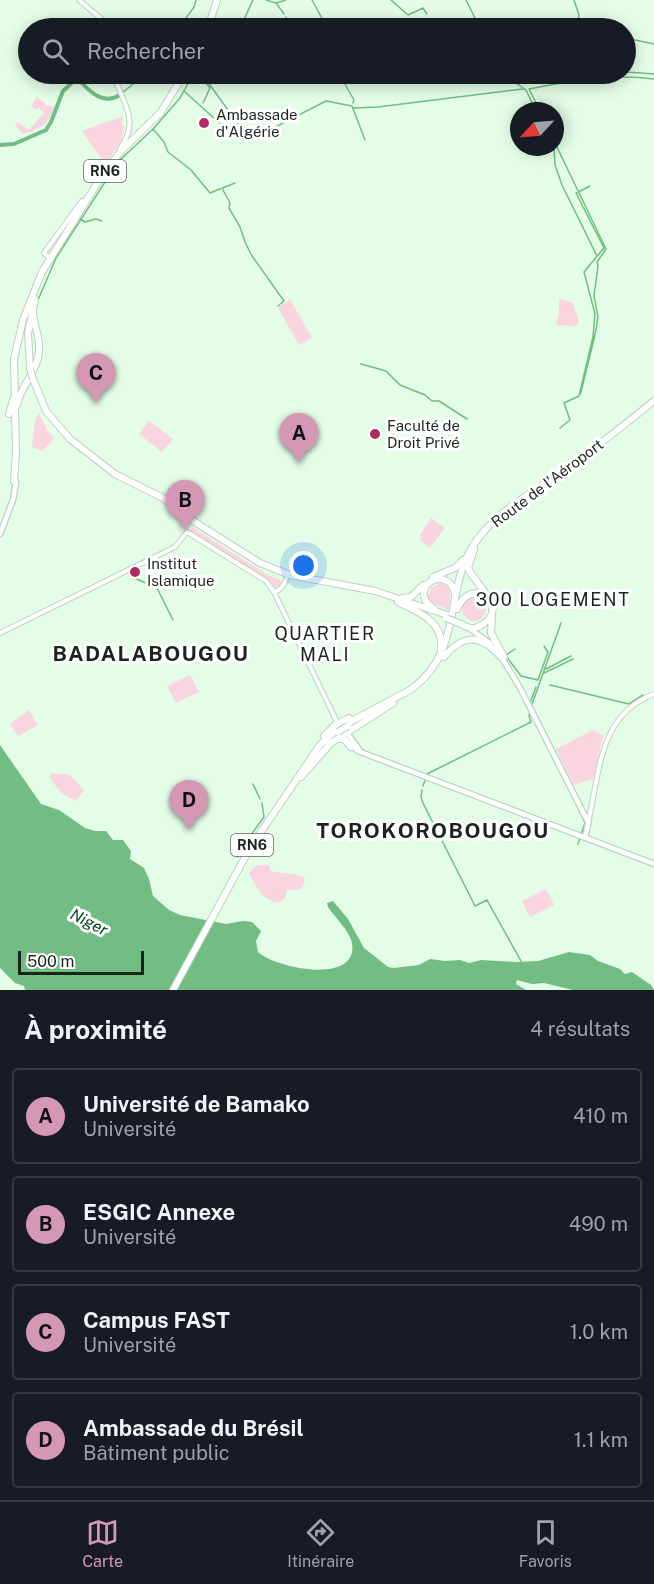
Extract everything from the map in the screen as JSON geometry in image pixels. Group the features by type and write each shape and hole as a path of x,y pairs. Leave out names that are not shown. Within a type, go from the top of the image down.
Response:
{"highway":[{"path":"210,18 215,0"},
{"name":"RN6","path":"179,84 161,112 108,166 48,256 25,337 29,369 44,412 62,434 115,474 163,498 198,524 260,563 287,576"},
{"path":"15,481 17,404 39,353 34,303"},
{"path":"15,481 14,370 17,342 34,303"},
{"path":"9,414 14,397"},
{"name":"Route de l'Aéroport","path":"174,990 252,848 320,745 342,728 409,694 425,681 451,637 461,578 476,546 503,518 573,467 654,403"},
{"name":"Route de l'Aéroport","path":"441,657 450,631 461,571 466,558 480,536 495,520 654,403"},
{"path":"17,404 20,415"},
{"path":"476,546 468,568 490,599 493,608 491,633 502,657"},
{"path":"287,576 393,598 411,597 430,578 460,565 466,558"},
{"path":"287,576 375,591 471,625 483,621 488,615 489,604 481,595 471,594 464,598 457,609"},
{"path":"445,616 426,601 424,591 427,584 434,579 446,581 454,589 455,601"},
{"path":"423,586 425,609"},
{"path":"393,598 425,616 436,626 442,643 441,657"},
{"path":"461,622 472,628 486,623 492,615"},
{"path":"441,657 455,645 473,639 484,642 502,657"},
{"path":"337,740 342,728"},
{"path":"298,779 324,749 337,740 344,739 351,747"}],"main road":[{"path":"79,0 100,18"},
{"path":"48,256 123,144 129,113 117,84"},
{"path":"0,532 13,500 15,481"},
{"path":"0,633 174,547 187,532 260,576 274,592 351,747 584,836"},
{"path":"274,592 279,591 287,576"},
{"path":"472,628 502,657 583,814 589,820"},
{"path":"502,657 509,674 515,680"},
{"path":"584,836 604,749 611,729 628,708 642,698 654,694"},
{"path":"342,728 359,749 654,863"}],"shaded area":[{"path":"37,97 54,108 52,114 43,126 23,134 15,125 18,122 29,130 44,113 39,108 36,110 31,106"},
{"path":"123,116 122,125 125,127 121,142 105,164 82,131"},
{"path":"559,298 573,303 579,322 576,326 556,325"},
{"path":"290,299 312,338 299,345 278,308"},
{"path":"39,413 47,430 54,438 43,451 32,447 35,421"},
{"path":"149,421 173,439 162,452 139,434"},
{"path":"431,518 445,528 430,548 421,541 420,535"},
{"path":"192,527 268,575 281,580 282,583 274,588 263,576 190,531"},
{"path":"440,583 449,590 448,610 431,602 428,597 431,588"},
{"path":"474,597 479,598 485,604 485,614 479,620 474,621 469,620 463,614 462,609 463,604 469,598"},
{"path":"190,675 199,692 176,703 167,686"},
{"path":"29,710 38,725 18,736 10,724"},
{"path":"593,730 604,736 594,779 573,785 556,749"},
{"path":"52,773 70,775 84,790 76,801 61,793 49,777"},
{"path":"257,865 269,865 271,871 301,876 305,878 303,886 299,890 287,890 285,898 278,903 267,899 249,873"},
{"path":"546,889 554,905 530,917 522,901"}],"water":[{"name":"Niger","path":"0,745 41,804 59,810 85,828 106,831 113,840 123,840 131,851 130,859 144,868 153,896 169,910 180,915 226,924 252,922 261,931 256,941 258,952 267,958 297,968 314,970 343,965 351,956 352,943 346,930 328,907 327,903 333,901 348,919 364,948 388,967 419,965 430,959 460,960 469,963 481,960 538,961 569,952 590,955 598,961 620,969 625,974 632,972 651,985 654,990 573,990 517,980 516,984 526,990 25,990 24,986 15,983 0,968"}],"waterway":[{"path":"186,18 196,0"},
{"path":"245,18 253,0"},
{"path":"266,0 276,3 286,0"},
{"path":"312,0 322,18"},
{"path":"391,0 408,15 423,8 427,14"},
{"path":"466,0 475,18"},
{"path":"574,0 578,18"},
{"path":"276,3 284,14"},
{"path":"636,40 654,44"},
{"path":"636,73 654,74"},
{"path":"636,77 654,79"},
{"path":"0,145 14,144 46,130 63,91 71,84"},
{"path":"83,84 94,94 103,98 109,99 120,95"},
{"path":"121,94 133,84"},
{"path":"154,128 180,98 188,84"},
{"path":"203,103 210,88 207,84"},
{"path":"209,84 249,139"},
{"path":"345,84 354,100 353,103"},
{"path":"517,84 526,90 532,102"},
{"path":"536,102 529,89 558,84"},
{"path":"354,108 523,89"},
{"path":"184,91 236,138 252,139 326,101 352,106 365,140"},
{"path":"153,129 164,142 168,152 191,170 210,193 235,183"},
{"path":"119,161 153,129"},
{"path":"554,156 562,185 597,256"},
{"path":"560,428 570,420 564,403 579,396 581,392 598,317 594,296 597,262 606,249 561,156"},
{"path":"38,300 56,258 118,162"},
{"path":"579,396 593,337 595,314 584,272 604,248 576,193 590,186"},
{"path":"224,187 223,190 230,203 229,208 252,256 284,301 278,306"},
{"path":"80,219 85,222 96,219 102,221"},
{"path":"361,364 386,371 400,385 425,395 432,401 439,401 467,419"},
{"path":"463,558 471,544"},
{"path":"128,571 130,576 157,588 173,620"},
{"path":"492,597 495,609"},
{"path":"531,707 561,623"},
{"path":"506,656 521,676 538,680 548,652 544,646"},
{"path":"506,655 515,649"},
{"path":"546,669 571,656"},
{"path":"544,673 573,659"},
{"path":"550,685 629,704 643,695"},
{"path":"530,703 536,687"},
{"path":"427,774 531,722 530,712"},
{"path":"423,786 425,780"},
{"path":"253,784 260,799"},
{"path":"422,790 423,803 475,906 487,900 521,961"},
{"path":"575,801 585,823 578,844"},
{"path":"248,839 264,817 262,803"},
{"path":"237,857 247,841"}],"place":[{"name":"Ambassade d'Algérie","path":"204,123"},
{"name":"Campus FAST","path":"96,403"},
{"name":"Faculté de Droit Privé","path":"375,434"},
{"name":"Université de Bamako","path":"299,463"},
{"name":"ESGIC Annexe","path":"185,530"},
{"name":"Institut Islamique","path":"135,572"},
{"name":"Ambassade du Brésil","path":"189,830"}],"district":[{"name":"300 LOGEMENT","path":"553,599"},
{"name":"QUARTIER MALI","path":"325,643"},
{"name":"BADALABOUGOU","path":"151,653"},
{"name":"TOROKOROBOUGOU","path":"433,830"}]}
